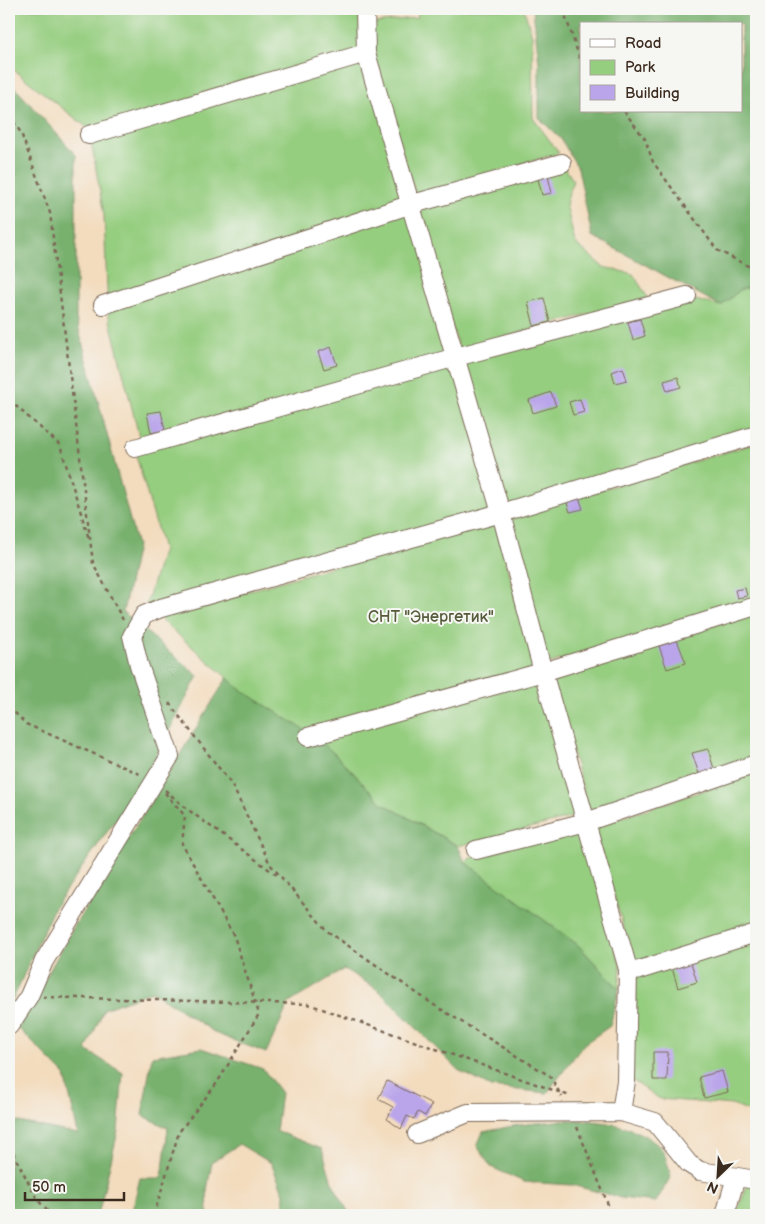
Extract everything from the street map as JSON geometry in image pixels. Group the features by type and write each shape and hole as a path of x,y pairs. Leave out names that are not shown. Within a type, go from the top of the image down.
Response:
{"street":[{"path":"365,9 366,53 409,205 456,357 501,513 542,672 628,969 626,1082 621,1112"},
{"path":"89,135 366,53"},
{"path":"103,305 409,205 562,163"},
{"path":"135,448 456,357 687,296"},
{"path":"9,1026 29,996 44,961 170,756 139,665 132,636 144,615 161,608 501,513 756,435"},
{"path":"308,736 542,672 756,606"},
{"path":"476,850 586,822 756,764"},
{"path":"628,969 636,970 756,933"},
{"path":"417,1134 468,1113 574,1105 621,1112 656,1122 689,1164 700,1171 756,1180"},
{"path":"725,1215 736,1177"}],"path":[{"path":"563,9 580,59"},
{"path":"625,112 645,139 653,162 717,250 756,270"},
{"path":"9,115 21,134 50,213 93,563 132,636"},
{"path":"9,400 60,445 91,546"},
{"path":"168,700 232,785 270,864 327,931 434,1004 550,1076 560,1093 574,1105 609,1207 609,1215"},
{"path":"154,781 185,816 182,844 234,936 259,1014 217,1083 179,1132 154,1215"},
{"path":"29,996 308,1004 560,1093 574,1105"},
{"path":"9,1145 37,1199 51,1215"}],"green space":[{"path":"9,9 358,9 494,510 145,609 163,549 136,455 140,440 108,313 104,215 89,129 9,66"},
{"path":"416,9 524,9 532,36 533,118 559,153 416,196 372,53 370,24 418,17"},
{"path":"533,9 756,9 756,287 741,289 721,306 592,236 578,168 561,139 539,118 539,62"},
{"path":"9,81 76,155 76,319 137,546 123,612 198,676 141,784 54,907 9,1008"},
{"path":"565,168 573,180 566,204 575,243 603,267 633,274 648,298 459,349 415,207"},
{"path":"756,287 756,434 503,507 462,363 691,299 721,306 741,289"},
{"name":"СНТ \"Энергетик\"","path":"756,443 756,601 547,664 507,518"},
{"name":"СНТ \"Энергетик\"","path":"494,520 537,668 304,730 240,689 158,617"},
{"path":"756,612 756,761 590,813 551,679"},
{"path":"227,678 240,689 317,738 382,803 458,846 465,862 578,945 619,989 610,1026 584,1044 547,1093 491,1087 458,1070 377,989 344,969 289,1003 266,1053 217,1034 152,991 104,1009 86,1050 123,1073 118,1131 98,1215 9,1215 9,1120 78,1134 65,1075 18,1028 72,930"},
{"path":"542,680 577,816 458,846 382,803 317,738"},
{"path":"756,773 756,1114 732,1105 660,1099 632,1080 636,970 594,827"},
{"path":"582,829 621,968 619,989 578,945 464,862 479,853"},
{"path":"201,1048 263,1069 281,1093 276,1131 322,1149 332,1182 350,1215 283,1215 284,1194 271,1163 239,1144 212,1162 207,1190 208,1215 131,1215 140,1178 162,1178 168,1128 142,1115 152,1056"},
{"path":"565,1120 615,1124 639,1133 660,1147 671,1176 656,1202 621,1198 572,1185 524,1182 491,1167 477,1146 483,1132 518,1125"},
{"path":"749,1181 756,1184 756,1215 736,1215"}],"building":[{"path":"548,176 552,193 542,195 538,179"},
{"path":"544,298 550,322 534,326 528,302"},
{"path":"640,319 645,336 633,340 628,322"},
{"path":"331,347 337,365 324,369 318,352"},
{"path":"623,368 627,380 615,383 612,372"},
{"path":"678,377 681,387 667,391 664,381"},
{"path":"551,392 556,406 533,413 529,400"},
{"path":"580,399 584,412 573,415 569,402"},
{"path":"161,411 165,430 151,433 147,413"},
{"path":"578,494 583,509 570,512 565,497"},
{"path":"745,588 747,596 737,598 735,590"},
{"path":"677,640 686,663 667,669 659,646"},
{"path":"708,749 714,769 699,774 692,753"},
{"path":"691,963 697,982 678,988 672,968"},
{"path":"653,1052 668,1052 667,1080 653,1080"},
{"path":"722,1071 728,1092 704,1098 699,1077"},
{"path":"387,1081 432,1104 425,1116 418,1112 414,1119 407,1116 401,1129 387,1119 393,1107 378,1099"}]}
